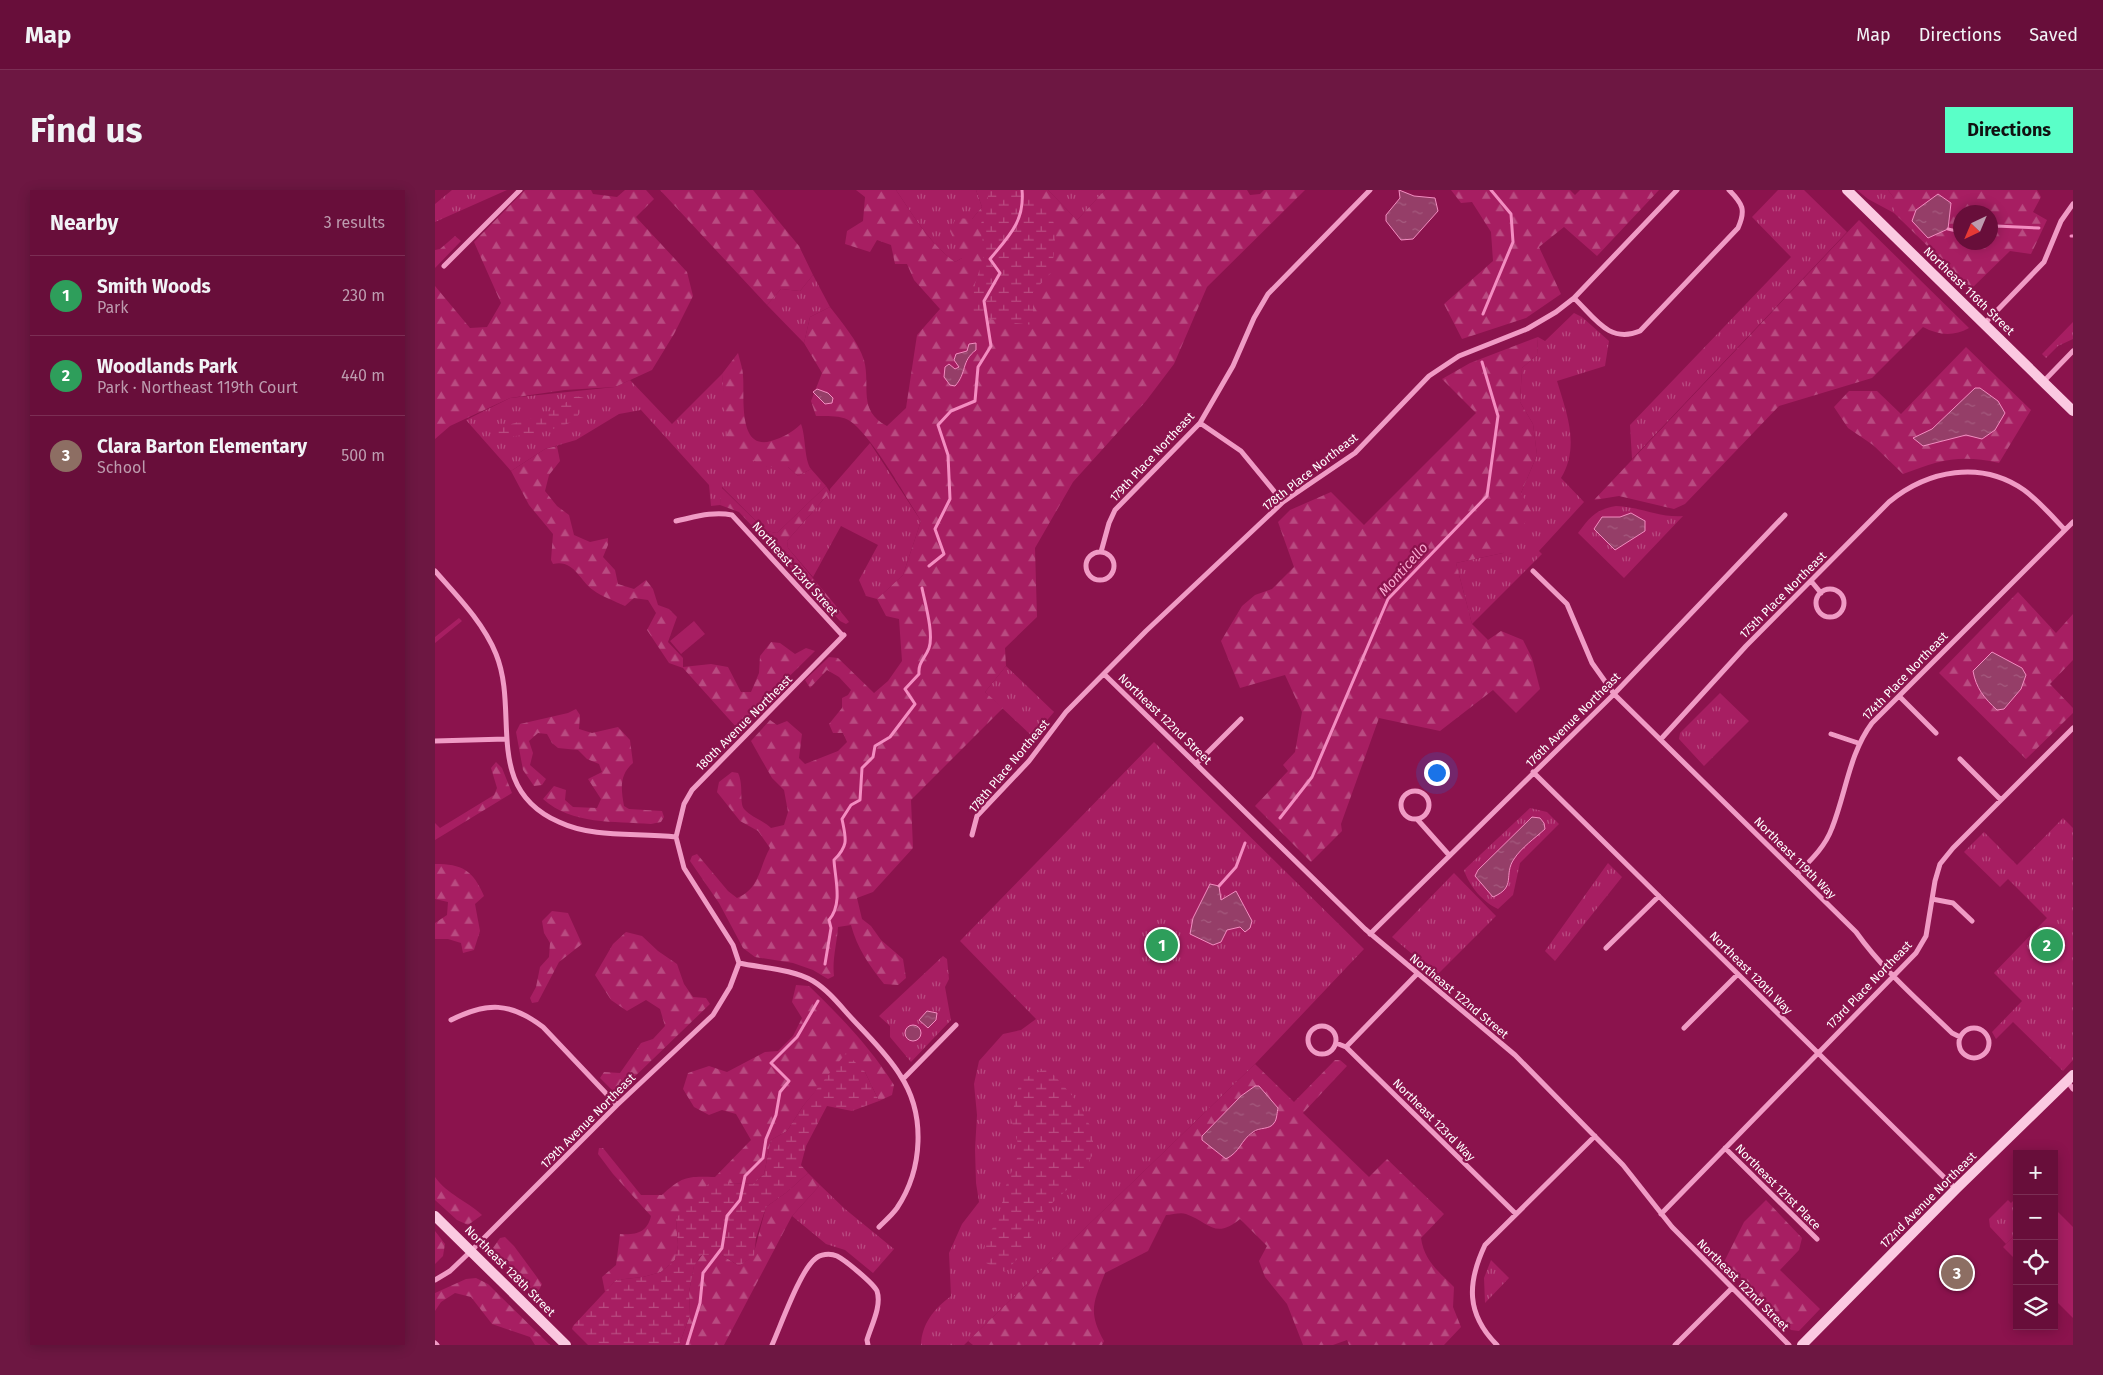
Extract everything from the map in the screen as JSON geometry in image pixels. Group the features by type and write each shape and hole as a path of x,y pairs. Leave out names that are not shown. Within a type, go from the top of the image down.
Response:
{"street":[{"path":"444,266 520,190"},
{"name":"179th Place Northeast","path":"1101,552 1109,523 1115,510 1200,423 1233,366 1254,318 1268,294 1370,190"},
{"name":"178th Place Northeast","path":"972,835 977,816 1029,761 1066,712 1146,631 1283,502 1355,453 1429,376 1459,356 1527,329 1556,312 1574,298 1677,190"},
{"path":"1574,298 1610,333 1629,335 1640,331 1738,228 1744,215 1740,200 1729,190"},
{"name":"Northeast 116th Street","path":"1847,190 2073,411"},
{"path":"1985,323 2044,262 2061,221 2073,204"},
{"path":"2043,382 2073,351"},
{"path":"1200,423 1241,451 1283,502"},
{"name":"175th Place Northeast","path":"1661,739 1746,646 1889,502 1912,485 1929,477 1949,472 1969,471 1991,475 2022,488 2065,530"},
{"name":"Northeast 123rd Street","path":"676,521 707,514 722,513 732,515 843,636"},
{"name":"176th Avenue Northeast","path":"1370,934 1614,694 1785,515"},
{"name":"174th Place Northeast","path":"1797,874 1820,850 1832,829 1858,743 1871,723 2073,522"},
{"name":"179th Place Northeast","path":"1101,552 1110,557 1113,568 1106,578 1098,580 1090,575 1086,563 1091,556 1101,552"},
{"path":"435,571 465,605 486,634 497,654 504,702 506,739 514,778 522,793 539,809 559,822 599,832 676,836 684,868 733,945 739,963 798,975 812,980 826,991 885,1054 903,1079 918,1121 917,1153 913,1177 897,1208 879,1227"},
{"name":"Northeast 119th Way","path":"1533,571 1567,604 1592,663 1614,694 1856,932 1870,952 1893,975 1952,1033 1960,1037"},
{"path":"1811,581 1821,592"},
{"path":"1831,589 1842,595 1843,607 1839,614 1831,617 1819,611 1816,602 1821,592 1831,589"},
{"name":"180th Avenue Northeast","path":"676,836 684,804 693,790 843,636"},
{"name":"Northeast 122nd Street","path":"1104,674 1370,934 1515,1055 1623,1165 1672,1227 1789,1345"},
{"path":"1899,696 1936,733"},
{"path":"1197,764 1241,719"},
{"name":"173rd Place Northeast","path":"1661,1214 1817,1052 1916,953 1925,936 1941,864 1953,848 2073,728"},
{"path":"1831,734 1858,743"},
{"path":"435,741 506,739"},
{"path":"1960,759 2001,800"},
{"name":"Northeast 120th Way","path":"1533,772 1956,1189"},
{"path":"1417,819 1425,815 1428,802 1424,795 1411,792 1402,800 1401,808 1409,818 1417,819 1449,855"},
{"path":"1606,948 1659,896"},
{"path":"1932,899 1953,903 1971,921"},
{"name":"179th Avenue Northeast","path":"435,1280 471,1252 617,1106 713,1015 730,987 739,963"},
{"path":"1346,1047 1417,974"},
{"path":"1684,1028 1737,974"},
{"path":"451,1020 473,1009 491,1006 512,1010 531,1018 543,1027 617,1106"},
{"path":"903,1079 956,1025"},
{"name":"Northeast 123rd Way","path":"1326,1026 1335,1034 1336,1043 1329,1053 1320,1054 1312,1050 1309,1037 1313,1029 1326,1026"},
{"name":"Northeast 119th Way","path":"1972,1028 1982,1031 1988,1039 1987,1049 1981,1056 1967,1057 1961,1051 1960,1037 1972,1028"},
{"name":"Northeast 123rd Way","path":"1336,1043 1346,1047 1516,1214"},
{"name":"172nd Avenue Northeast","path":"1802,1345 1956,1189 2071,1082"},
{"path":"1497,1345 1479,1322 1471,1293 1475,1266 1485,1246 1595,1136"},
{"name":"Northeast 121st Place","path":"1725,1148 1817,1239"},
{"name":"Northeast 128th Street","path":"435,1216 567,1345"},
{"path":"772,1345 806,1270 815,1258 827,1254 837,1256 872,1283 877,1292 879,1303 867,1340 868,1345"},
{"path":"1675,1345 1732,1288"}],"green space":[{"path":"452,190 507,190 435,222 435,204"},
{"path":"525,190 591,190 593,194 617,197 625,190 646,190 654,199 636,217 687,272 693,296 674,334 652,370 615,387 565,390 510,398 450,426 435,439 435,286 470,328 487,327 501,303 474,242"},
{"path":"660,190 753,190 799,246 813,275 800,291 781,289 767,305"},
{"path":"856,190 896,190 930,238 955,262 962,258 950,231 956,218 972,219 982,207 976,190 1048,190 1077,220 1105,190 1247,190 1250,195 1260,194 1264,190 1305,190 1207,287 1174,364 1146,401 1073,482 1035,548 1037,617 1005,648 1006,666 985,692 1003,708 911,800 913,848 873,892 857,898 862,919 871,926 881,940 903,959 906,978 898,985 884,984 873,970 864,956 851,925 838,927 834,976 828,979 813,970 793,963 755,957 743,948 719,903 690,861 692,856 697,854 728,891 737,898 745,894 755,883 770,848 758,831 740,821 717,792 719,782 732,772 738,773 744,809 771,828 784,825 788,812 784,790 772,778 751,741 770,720 777,725 787,721 802,734 799,758 805,764 838,751 847,742 843,733 833,733 829,724 842,708 842,698 848,695 851,690 839,677 827,670 810,688 805,680 829,657 838,658 874,693 888,681 902,661 899,619 886,616 877,599 903,575 921,521 878,453 859,429 850,421 842,418 816,416 811,401 822,373 804,343 810,317 830,307 858,346 866,370 868,405 878,420 887,426 906,408 917,335 940,309 914,280 907,264 895,264 891,245 877,240 870,252 845,244 847,231 863,221 865,197"},
{"path":"896,190 976,190 982,207 972,219 962,258 955,262 938,247"},
{"path":"990,190 1024,190 1046,206 1056,228 1052,272 1033,292 1033,325 998,321 971,314 975,284 985,253 980,228"},
{"path":"1048,190 1105,190 1077,220"},
{"path":"1451,190 1570,190 1575,195 1580,190 1659,190 1597,256 1564,227 1539,247 1561,294 1526,318 1462,339 1444,304 1493,261 1491,232 1472,202 1461,203"},
{"path":"1778,190 1804,190 1847,232 1632,459 1630,425 1791,257 1752,217"},
{"path":"1857,190 1888,190 1894,198 1894,213 1868,199"},
{"path":"1888,190 2037,190 2041,197 2033,212 2047,220 2031,254 2010,251 1971,289 1894,213 1894,198"},
{"path":"1859,220 1969,328 1957,333 1946,334 1934,332 1923,327 1872,378 1779,406 1685,504 1674,509 1619,496 1594,500"},
{"path":"455,236 461,241 435,268 435,250 440,249"},
{"path":"813,275 830,307 810,317 804,343 767,305 781,289 800,291"},
{"path":"1574,313 1582,317 1609,341 1605,366 1557,381 1568,418 1571,442 1567,466 1561,478 1584,502 1539,551 1542,554 1472,624 1456,563 1503,553 1521,493 1537,455 1533,424 1520,402 1522,368 1537,355 1538,337 1545,341"},
{"path":"2073,322 2073,339 2058,346 2046,358 2042,354"},
{"path":"1538,337 1537,355 1522,368 1520,402 1533,424 1537,455 1521,493 1532,513 1503,553 1456,563 1472,624 1488,640 1501,631 1523,640 1532,658 1540,689 1516,713 1493,690 1440,731 1379,718 1341,824 1342,831 1311,862 1255,806 1288,771 1283,765 1295,752 1302,712 1285,675 1240,688 1221,641 1242,606 1255,595 1272,589 1294,567 1278,522 1290,510 1331,492 1364,525 1476,413 1442,379 1470,363"},
{"path":"1966,347 2031,410 1999,463 1973,459 1950,460 1903,474 1873,445 1848,428 1834,407 1849,391 1877,391 1901,414"},
{"path":"738,353 743,373 745,419 748,430 753,438 760,442 771,441 780,438 801,424 807,460 811,469 798,476 788,467 767,467 742,455 727,436 722,374"},
{"path":"722,374 725,400 767,467 788,467 798,476 811,469 826,486 777,533 766,531 722,487 720,505 711,506 709,485 641,410 619,414 576,440 545,449 511,471 466,420 510,398 615,387 630,380 672,424"},
{"path":"576,396 584,398 584,407 571,422 534,433 513,436 497,435 498,428 549,413"},
{"path":"870,443 921,521 903,575 877,599 866,596 859,580 878,545 841,526 813,577 788,548 787,541"},
{"path":"557,446 560,461 549,475 545,491 557,506 569,515 574,535 590,542 608,538 608,545 603,557 615,570 618,584 634,589 646,580 653,589 658,605 669,609 677,617 668,642 683,658 683,667 711,664 728,667 741,692 751,692 759,673 760,656 771,642 780,643 795,654 806,648 815,651 737,728 683,668 669,663 647,630 656,613 648,600 634,598 625,606 593,590 571,567 560,563 553,564 551,560 553,534 529,505 511,471 545,449"},
{"path":"826,486 830,492 787,541 788,548 846,618 849,622 846,624 840,621 739,512 720,505 721,487 766,531 777,533"},
{"path":"1616,506 1666,515 1683,516 1624,578 1578,533 1586,522 1598,512","holes":["1631,513 1645,521 1645,531 1602,517 1620,517"]},
{"path":"2018,592 2056,633 2073,614 2073,660 2050,684 2073,708 2073,713 2026,759 1939,673"},
{"path":"459,618 462,621 435,643 435,637"},
{"path":"694,621 705,634 681,654 670,641"},
{"path":"1006,666 1054,712 1033,737 985,692"},
{"path":"1720,693 1749,721 1704,766 1679,739 1680,733"},
{"path":"576,709 580,715 579,729 592,733 618,727 630,740 633,763 623,777 624,806 629,809 662,811 664,817 661,822 651,824 580,818 554,807 543,799 554,786 566,790 565,800 573,807 597,808 601,799 588,779 602,772 599,764 587,759 578,750 558,748 552,743 547,734 538,733 529,741 533,753 530,765 546,779 542,785 534,786 523,770 516,732 520,724 568,713"},
{"path":"1154,742 1364,949 1255,1064 964,1345 921,1345 926,1323 939,1306 951,1296 949,1253 962,1224 979,1202 976,1183 977,1115 974,1084 979,1061 1003,1034 1021,1030 1036,1019 960,941"},
{"path":"496,762 502,768 512,793 435,840 435,823 440,828 494,795 497,788 491,768"},
{"path":"1530,808 1547,812 1559,824 1520,863 1513,895 1498,909 1477,893 1469,882 1464,870"},
{"path":"2063,818 2073,828 2073,1060 2063,1071 2013,1022 1996,1039 1992,1032 2022,1001 1994,973 2047,918 2008,879 2000,887 1964,852 1984,832 2017,865"},
{"path":"1608,863 1622,877 1555,961 1545,951"},
{"path":"435,864 453,865 465,870 471,874 480,887 484,896 475,904 480,931 474,950 463,953 461,943 448,939 435,939 435,923 447,915 448,902 435,899"},
{"path":"1454,873 1496,916 1437,975 1392,937"},
{"path":"552,911 568,913 582,944 559,962 538,1002 532,1003 530,998 536,987 540,967 549,957 550,943 544,933 542,921"},
{"path":"626,932 642,936 658,951 677,964 684,984 693,997 706,998 710,1004 623,1088 614,1092 600,1078 604,1072 620,1073 641,1043 653,1039 665,1026 660,1009 646,1000 627,1011 611,1000 595,975 613,944"},
{"path":"943,956 947,959 949,979 945,987 951,1020 911,1062 890,1037 890,1026 879,1016"},
{"path":"796,985 809,986 855,1033 894,1085 892,1095 879,1101 865,1072 819,1087 803,1106 787,1131 771,1140 764,1174 753,1184 730,1183 676,1218 678,1245 675,1260 661,1272 643,1277 616,1280 605,1292 602,1277 616,1265 620,1234 640,1232 647,1226 651,1216 613,1174 598,1154 599,1148 603,1148 641,1195 662,1195 686,1178 715,1177 751,1140 736,1114 722,1110 709,1115 694,1107 683,1089 688,1073 709,1066 727,1072 765,1052 778,1051 793,1036 802,1018 792,1002"},
{"path":"846,1053 865,1072 879,1101 852,1111 827,1106 806,1146 801,1165 808,1173 787,1192 766,1207 756,1238 754,1256 739,1266 722,1255 701,1255 694,1266 689,1292 690,1315 679,1345 588,1345 572,1329 573,1326 616,1280 643,1277 661,1272 675,1260 678,1245 676,1218 715,1177 730,1183 753,1184 764,1174 771,1140 787,1131 803,1106"},
{"path":"1335,1060 1340,1060 1347,1066 1303,1113 1369,1177 1387,1159 1444,1214 1421,1238 1425,1253 1429,1259 1454,1287 1453,1307 1461,1327 1444,1345 1349,1345 1347,1340 1333,1345 1303,1345 1287,1304 1265,1277 1259,1261 1267,1246 1240,1219 1231,1225 1218,1229 1181,1213 1166,1215 1148,1251 1105,1273 1094,1307 1096,1322 1104,1341 1102,1345 973,1345 968,1341 1255,1064 1294,1102","holes":["1259,1086 1278,1108 1276,1116 1270,1125 1245,1139"]},
{"path":"1048,1068 1075,1099 1093,1131 1093,1154 1079,1179 1043,1211 1025,1251 1005,1272 984,1262 985,1239 999,1219 1005,1188 1020,1151 1011,1119 1020,1080"},
{"path":"808,1173 820,1185 792,1216 724,1345 679,1345 690,1315 689,1292 694,1265 702,1255 722,1255 739,1266 753,1256 766,1207 787,1192"},
{"path":"435,1177 451,1193 482,1215 468,1225 457,1220 435,1200"},
{"path":"820,1185 845,1209 894,1249 873,1273 845,1250 826,1244 792,1216"},
{"path":"1766,1200 1802,1238 1799,1250 1780,1270 1820,1309 1799,1331 1791,1330 1724,1262 1744,1222"},
{"path":"2008,1200 2011,1203 2013,1201 2013,1237 2006,1244 1990,1227 1989,1219"},
{"path":"2058,1212 2073,1227 2073,1318 2058,1303"},
{"path":"435,1231 445,1244 443,1256 435,1264"},
{"path":"505,1237 514,1246 542,1284 539,1290 530,1288 494,1252 493,1248 500,1238"},
{"path":"2013,1237 2013,1257 2003,1247"},
{"path":"1491,1260 1509,1278 1485,1303 1484,1278"},
{"path":"476,1278 488,1284 550,1345 535,1345 530,1337 492,1324 471,1297 455,1293 441,1302 435,1311 435,1293 466,1279"}],"water":[{"path":"1399,190 1414,196 1435,198 1438,211 1413,239 1401,240 1386,221 1386,215 1400,198"},
{"path":"1938,194 1951,203 1948,229 1928,238 1912,221 1916,210"},
{"path":"976,343 976,350 968,358 959,381 955,386 950,385 944,377 945,367 949,364 955,369 959,367 954,360 956,354 967,351 969,344"},
{"path":"1975,388 1980,388 1998,401 2005,413 1995,430 1982,439 1966,435 1923,446 1913,438 1932,429"},
{"path":"817,389 828,393 833,398 832,403 825,404 813,392"},
{"path":"1631,513 1645,521 1645,531 1615,550 1594,529 1602,517 1620,517"},
{"path":"1992,652 2022,668 2026,675 2021,689 2004,709 1997,710 1984,697 1978,688 1973,671"},
{"path":"1532,817 1540,818 1544,823 1545,829 1517,855 1509,870 1505,889 1493,897 1475,876 1478,870"},
{"path":"1210,884 1219,886 1221,900 1236,891 1252,921 1250,928 1245,932 1240,927 1227,930 1221,942 1213,945 1190,934 1193,918"},
{"path":"927,1011 937,1013 936,1020 928,1028 919,1020"},
{"path":"913,1025 919,1027 921,1033 919,1039 913,1041 907,1039 905,1033 907,1027"},
{"path":"1255,1086 1259,1086 1278,1108 1276,1120 1270,1127 1253,1132 1245,1139 1235,1153 1226,1159 1202,1140 1202,1136 1241,1096"}],"waterway":[{"path":"929,566 944,554 935,529 950,499 948,455 938,425 951,411 975,401 978,367 991,346 984,301 1000,273 990,259 1014,228 1021,211 1022,190"},
{"name":"Monticello","path":"1483,314 1513,242 1511,214 1491,190"},
{"path":"1998,226 2039,228"},
{"path":"1948,229 1953,230"},
{"name":"Monticello","path":"1280,818 1312,777 1388,599 1487,496 1498,416 1482,362"},
{"path":"825,964 831,928 829,920 836,907 837,899 834,860 842,850 845,841 842,819 851,805 860,800 862,768 873,757 875,746 890,737 915,704 905,689 919,674 920,666 930,642 929,618 922,588"},
{"name":"Monticello","path":"1219,886 1236,867 1245,843"},
{"path":"687,1345 700,1303 703,1273 722,1248 727,1216 740,1200 745,1176 763,1158 766,1139 776,1115 780,1092 789,1081 771,1063 797,1037 818,1001"}],"place":[{"name":"Smith Woods","path":"1162,945"},
{"name":"Woodlands Park","path":"2047,945"},
{"name":"Clara Barton Elementary","path":"1957,1273"}]}
